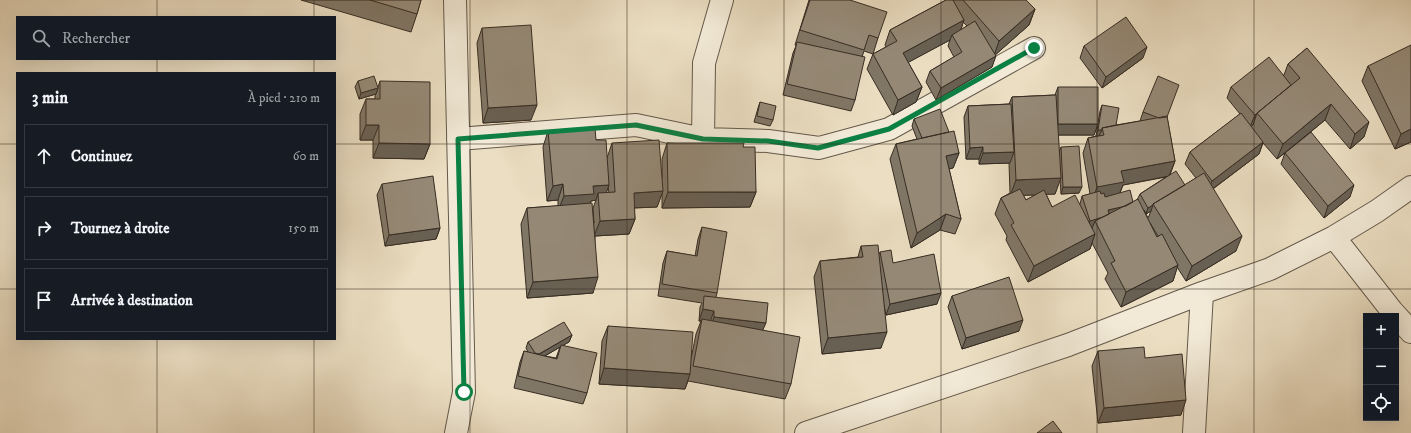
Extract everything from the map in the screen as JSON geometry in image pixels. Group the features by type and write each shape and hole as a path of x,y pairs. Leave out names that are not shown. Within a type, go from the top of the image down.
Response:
{"street":[{"path":"455,0 464,392 456,433"},
{"path":"703,139 704,63 722,0"},
{"path":"458,139 636,125 703,139 768,141 818,148 889,129 1034,48"},
{"path":"806,433 1068,345 1202,292 1270,268 1334,237 1377,211 1411,187"},
{"path":"1334,237 1392,311 1411,332"},
{"path":"1194,433 1202,292"}],"building":[{"path":"370,0 421,0 417,14"},
{"path":"810,0 850,0 887,12 878,38 869,35 864,50 800,30"},
{"path":"946,0 953,0 964,20 903,53 922,87 898,100 873,54 897,41 890,30"},
{"path":"963,0 1026,0 1035,9 999,41"},
{"path":"1126,17 1147,47 1106,77 1084,46"},
{"path":"975,21 996,56 941,88 930,71 962,52 952,35"},
{"path":"531,25 537,105 488,108 482,28"},
{"path":"797,42 865,57 855,100 787,84"},
{"path":"1411,45 1411,129 1401,134 1368,66"},
{"path":"1307,48 1369,122 1355,134 1331,104 1283,144 1257,113 1300,78 1288,64"},
{"path":"1269,57 1291,85 1255,115 1231,87"},
{"path":"374,76 378,88 361,93 358,81"},
{"path":"1158,76 1179,85 1167,117 1159,118 1143,112"},
{"path":"380,81 430,82 430,144 379,143 379,125 366,125 366,99 380,99"},
{"path":"1058,87 1098,87 1098,124 1058,124"},
{"path":"1056,95 1061,178 1016,180 1012,97"},
{"path":"760,102 776,106 773,120 757,116"},
{"path":"1011,104 1014,152 983,153 983,147 970,148 968,106"},
{"path":"1102,105 1119,108 1116,125 1098,130"},
{"path":"940,109 949,132 922,138 914,119"},
{"path":"1241,113 1263,142 1212,181 1190,152"},
{"path":"1167,116 1175,161 1121,171 1124,182 1097,187 1088,138 1104,135 1102,128"},
{"path":"595,128 596,140 606,140 609,185 593,186 594,194 564,196 563,184 553,186 548,131"},
{"path":"954,131 959,153 946,156 961,219 946,214 917,233 896,144"},
{"path":"1311,132 1354,185 1328,206 1285,153"},
{"path":"659,140 663,191 634,193 635,219 600,221 598,193 615,192 612,143"},
{"path":"667,143 744,143 743,147 755,147 756,192 668,192"},
{"path":"1079,146 1082,187 1063,187 1061,147"},
{"path":"1176,171 1185,185 1148,208 1140,194"},
{"path":"1204,173 1242,236 1192,266 1153,204"},
{"path":"433,176 440,228 389,235 382,184"},
{"path":"1020,189 1026,200 1044,190 1052,207 1075,195 1095,234 1034,266 1011,225 1014,223 1001,198"},
{"path":"1130,190 1133,202 1126,206 1108,210 1109,214 1090,221 1082,196 1100,191 1101,194 1104,193 1105,197"},
{"path":"1138,199 1157,237 1162,234 1178,265 1126,292 1111,263 1115,261 1095,221"},
{"path":"592,203 598,277 533,282 527,208"},
{"path":"702,227 727,232 717,293 662,284 667,251 697,256"},
{"path":"878,245 887,332 828,338 820,261 863,257 861,246"},
{"path":"891,250 893,263 934,254 941,293 890,304 880,252"},
{"path":"1009,277 1023,320 966,338 952,296"},
{"path":"704,296 768,303 766,323 714,317 714,311 703,309"},
{"path":"702,319 800,337 791,384 693,366"},
{"path":"564,322 572,335 539,354 535,353 528,342"},
{"path":"608,326 693,332 690,374 604,368"},
{"path":"561,345 597,353 587,393 518,376 524,351 557,359"},
{"path":"1144,347 1145,358 1182,354 1186,400 1104,408 1098,351"},
{"path":"1053,421 1062,433 1037,433"}],"route":[{"path":"464,392 458,139 636,125 703,139 768,141 818,148 889,129 1034,48"}]}
